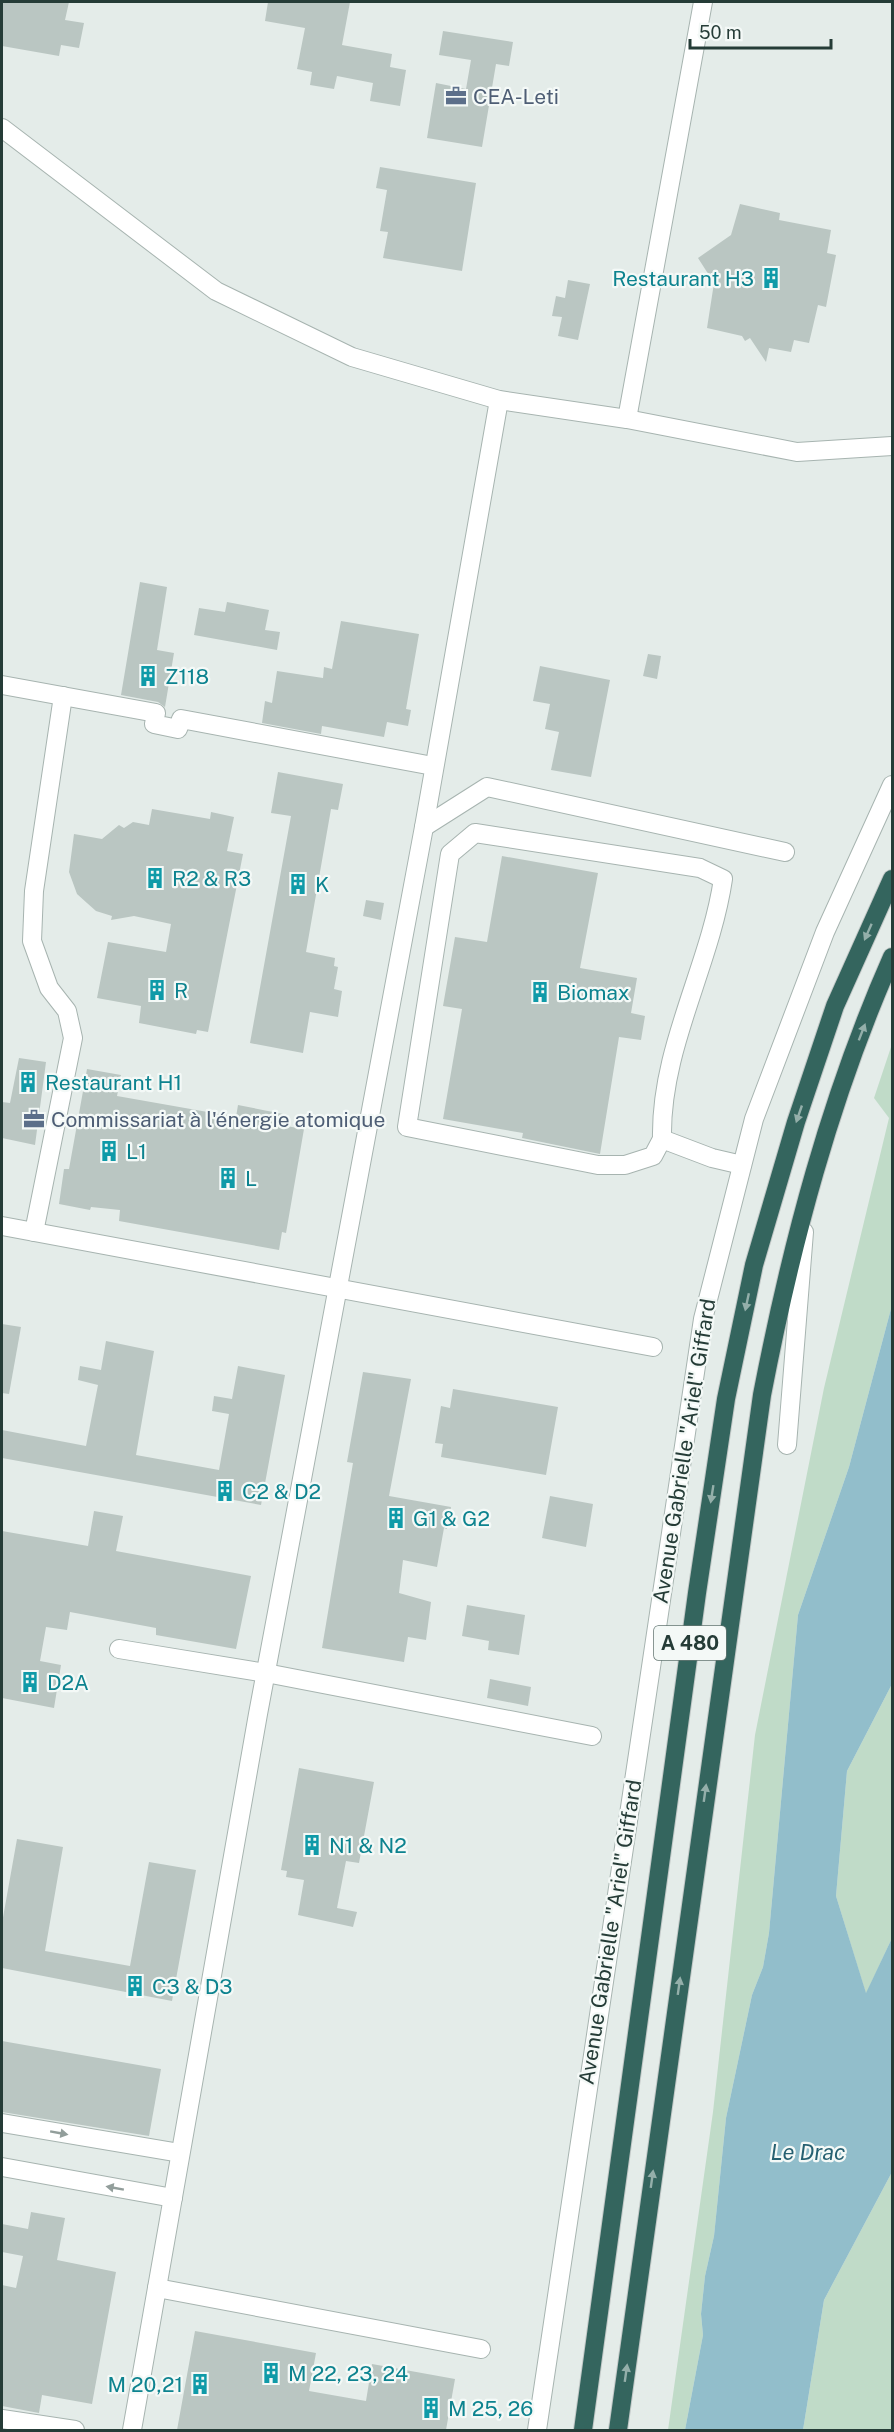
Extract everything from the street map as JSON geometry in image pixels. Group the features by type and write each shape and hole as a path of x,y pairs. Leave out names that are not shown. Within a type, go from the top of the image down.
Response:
{"highway":[{"name":"A 480","path":"583,2430 697,1593 726,1399 754,1265 796,1122 836,1006 892,879"},
{"name":"A 480","path":"618,2430 762,1395 782,1297 806,1201 842,1087 892,957"}],"street":[{"path":"627,419 703,2"},
{"path":"2,128 216,291 352,357 500,400 627,419 797,452 892,446"},
{"path":"132,2430 266,1673 424,827 433,766 500,400"},
{"path":"2,685 156,713 154,724 178,729 181,719 433,766"},
{"path":"34,1232 73,1038 67,1011 50,988 32,941 34,891 63,696"},
{"name":"Avenue Gabrielle \"Ariel\" Giffard","path":"537,2430 703,1319 754,1119 825,932 892,784"},
{"path":"424,827 487,787 785,852"},
{"path":"475,833 700,868 723,879 716,916 669,1062 662,1139 653,1156 625,1165 598,1166 407,1126 450,854 475,833"},
{"path":"662,1139 702,1155 742,1165"},
{"path":"787,1445 806,1201"},
{"path":"2,1226 653,1347"},
{"path":"119,1648 266,1673 592,1736"},
{"path":"2,2123 180,2153"},
{"path":"2,2167 173,2198"},
{"path":"157,2288 481,2349"},
{"path":"2,2419 75,2430"}],"green space":[{"path":"892,1044 892,1305 849,1467 798,1615 769,1933 763,1967 752,1995 726,2118 714,2236 705,2276 701,2314 703,2335 685,2430 668,2430 713,2112 755,1735 824,1388 889,1118 874,1098"},
{"path":"892,1684 892,1938 866,1994 836,1896 847,1771"},
{"path":"892,2172 892,2430 803,2430 824,2300"}],"water":[{"name":"Le Drac","path":"892,1305 892,1684 847,1771 836,1896 866,1993 892,1938 892,2172 824,2300 803,2430 685,2430 703,2335 701,2314 705,2276 714,2236 726,2118 752,1995 763,1967 769,1933 798,1615 849,1467"}],"building":[{"path":"2,2 69,2 65,20 84,23 79,48 61,45 59,56 2,46"},
{"path":"268,2 350,2 342,45 392,54 390,67 406,70 400,106 370,101 373,83 337,76 334,89 310,85 312,72 297,69 305,28 265,21"},
{"path":"443,31 513,42 509,66 496,64 482,147 427,138 436,83 466,89 471,60 439,55"},
{"path":"380,167 476,183 462,271 383,258 388,232 380,231 387,190 376,188"},
{"name":"Restaurant H3","path":"740,204 780,213 779,220 831,230 827,253 836,255 826,307 818,305 809,343 794,340 791,352 769,348 766,362 750,338 745,341 742,336 707,328 714,283 698,258 731,235"},
{"path":"568,280 590,284 578,340 558,336 562,317 552,316 556,296 565,298"},
{"path":"140,582 167,587 157,650 174,653 165,707 158,702 121,695"},
{"path":"227,602 269,610 265,630 280,632 277,650 194,635 199,608 225,612"},
{"path":"341,621 419,634 406,709 411,710 408,726 387,722 384,737 322,726 321,734 262,723 265,701 272,703 277,671 323,678 324,667 332,669"},
{"path":"648,654 661,656 657,679 643,676"},
{"path":"540,666 610,680 591,777 551,770 559,732 545,729 550,704 533,701"},
{"name":"K","path":"278,772 343,784 338,810 331,809 306,952 335,958 334,966 338,967 334,989 342,991 338,1017 310,1012 303,1053 250,1043 291,816 271,813"},
{"path":"152,809 210,819 211,812 234,817 227,851 243,854 208,1032 197,1030 196,1034 139,1023 141,1006 97,998 108,942 166,952 171,924 134,916 111,920 112,916 96,911 77,894 69,872 74,834 102,839 119,825 124,828 133,822 149,825"},
{"name":"Biomax","path":"502,856 598,873 580,968 637,978 631,1013 645,1016 641,1040 619,1037 600,1154 522,1138 523,1133 443,1119 462,1009 443,1006 455,937 487,942"},
{"path":"366,900 384,903 381,920 363,916"},
{"name":"Restaurant H1","path":"19,1058 46,1062 35,1145 2,1138 2,1102 10,1103"},
{"path":"87,1069 121,1075 117,1096 236,1117 238,1105 288,1115 286,1126 304,1129 286,1233 282,1232 279,1250 119,1221 120,1210 91,1207 90,1210 59,1204 64,1169 69,1169"},
{"path":"2,1324 21,1327 9,1394 2,1393"},
{"path":"106,1341 154,1351 136,1455 219,1470 229,1414 212,1411 214,1396 232,1399 238,1366 285,1375 261,1505 2,1458 2,1430 86,1446 98,1385 78,1380 80,1366 101,1370"},
{"name":"G1 & G2","path":"363,1372 411,1379 389,1496 451,1507 447,1529 444,1528 437,1567 403,1560 399,1593 431,1602 426,1640 408,1637 404,1662 322,1648 353,1463 347,1462"},
{"path":"453,1389 558,1407 546,1475 441,1457 443,1444 435,1443 441,1406 450,1408"},
{"path":"550,1496 593,1504 586,1547 542,1538"},
{"path":"94,1511 123,1516 116,1551 251,1576 236,1649 156,1635 156,1628 70,1612 67,1630 46,1627 40,1661 61,1665 54,1708 2,1698 2,1531 88,1546"},
{"path":"467,1605 525,1615 519,1655 488,1650 489,1641 462,1636"},
{"path":"490,1679 531,1687 528,1706 487,1698"},
{"name":"N1 & N2","path":"299,1768 374,1782 359,1863 346,1861 337,1908 357,1912 353,1927 298,1915 304,1880 286,1877 287,1871 281,1870"},
{"path":"17,1839 63,1847 45,1951 130,1966 149,1862 196,1870 172,2001 2,1968 2,1923"},
{"path":"2,2041 161,2069 149,2136 2,2112"},
{"path":"31,2212 65,2218 57,2260 116,2272 92,2404 42,2395 39,2413 2,2406 2,2285 16,2288 23,2256 2,2252 2,2224 28,2229"},
{"path":"195,2331 316,2353 309,2391 366,2401 372,2364 455,2379 446,2430 177,2430"}],"place":[{"name":"CEA-Leti","path":"456,96"},
{"name":"Restaurant H3","path":"771,278"},
{"name":"Z118","path":"148,676"},
{"name":"R2 & R3","path":"155,878"},
{"name":"K","path":"298,884"},
{"name":"R","path":"157,990"},
{"name":"Biomax","path":"540,992"},
{"name":"Restaurant H1","path":"28,1082"},
{"name":"Commissariat à l'énergie atomique","path":"34,1119"},
{"name":"L1","path":"109,1151"},
{"name":"L","path":"228,1178"},
{"name":"C2 & D2","path":"225,1491"},
{"name":"G1 & G2","path":"396,1518"},
{"name":"D2A","path":"30,1682"},
{"name":"N1 & N2","path":"312,1845"},
{"name":"C3 & D3","path":"135,1986"},
{"name":"M 22, 23, 24","path":"271,2373"},
{"name":"M 20,21","path":"200,2384"},
{"name":"M 25, 26","path":"431,2408"}]}
